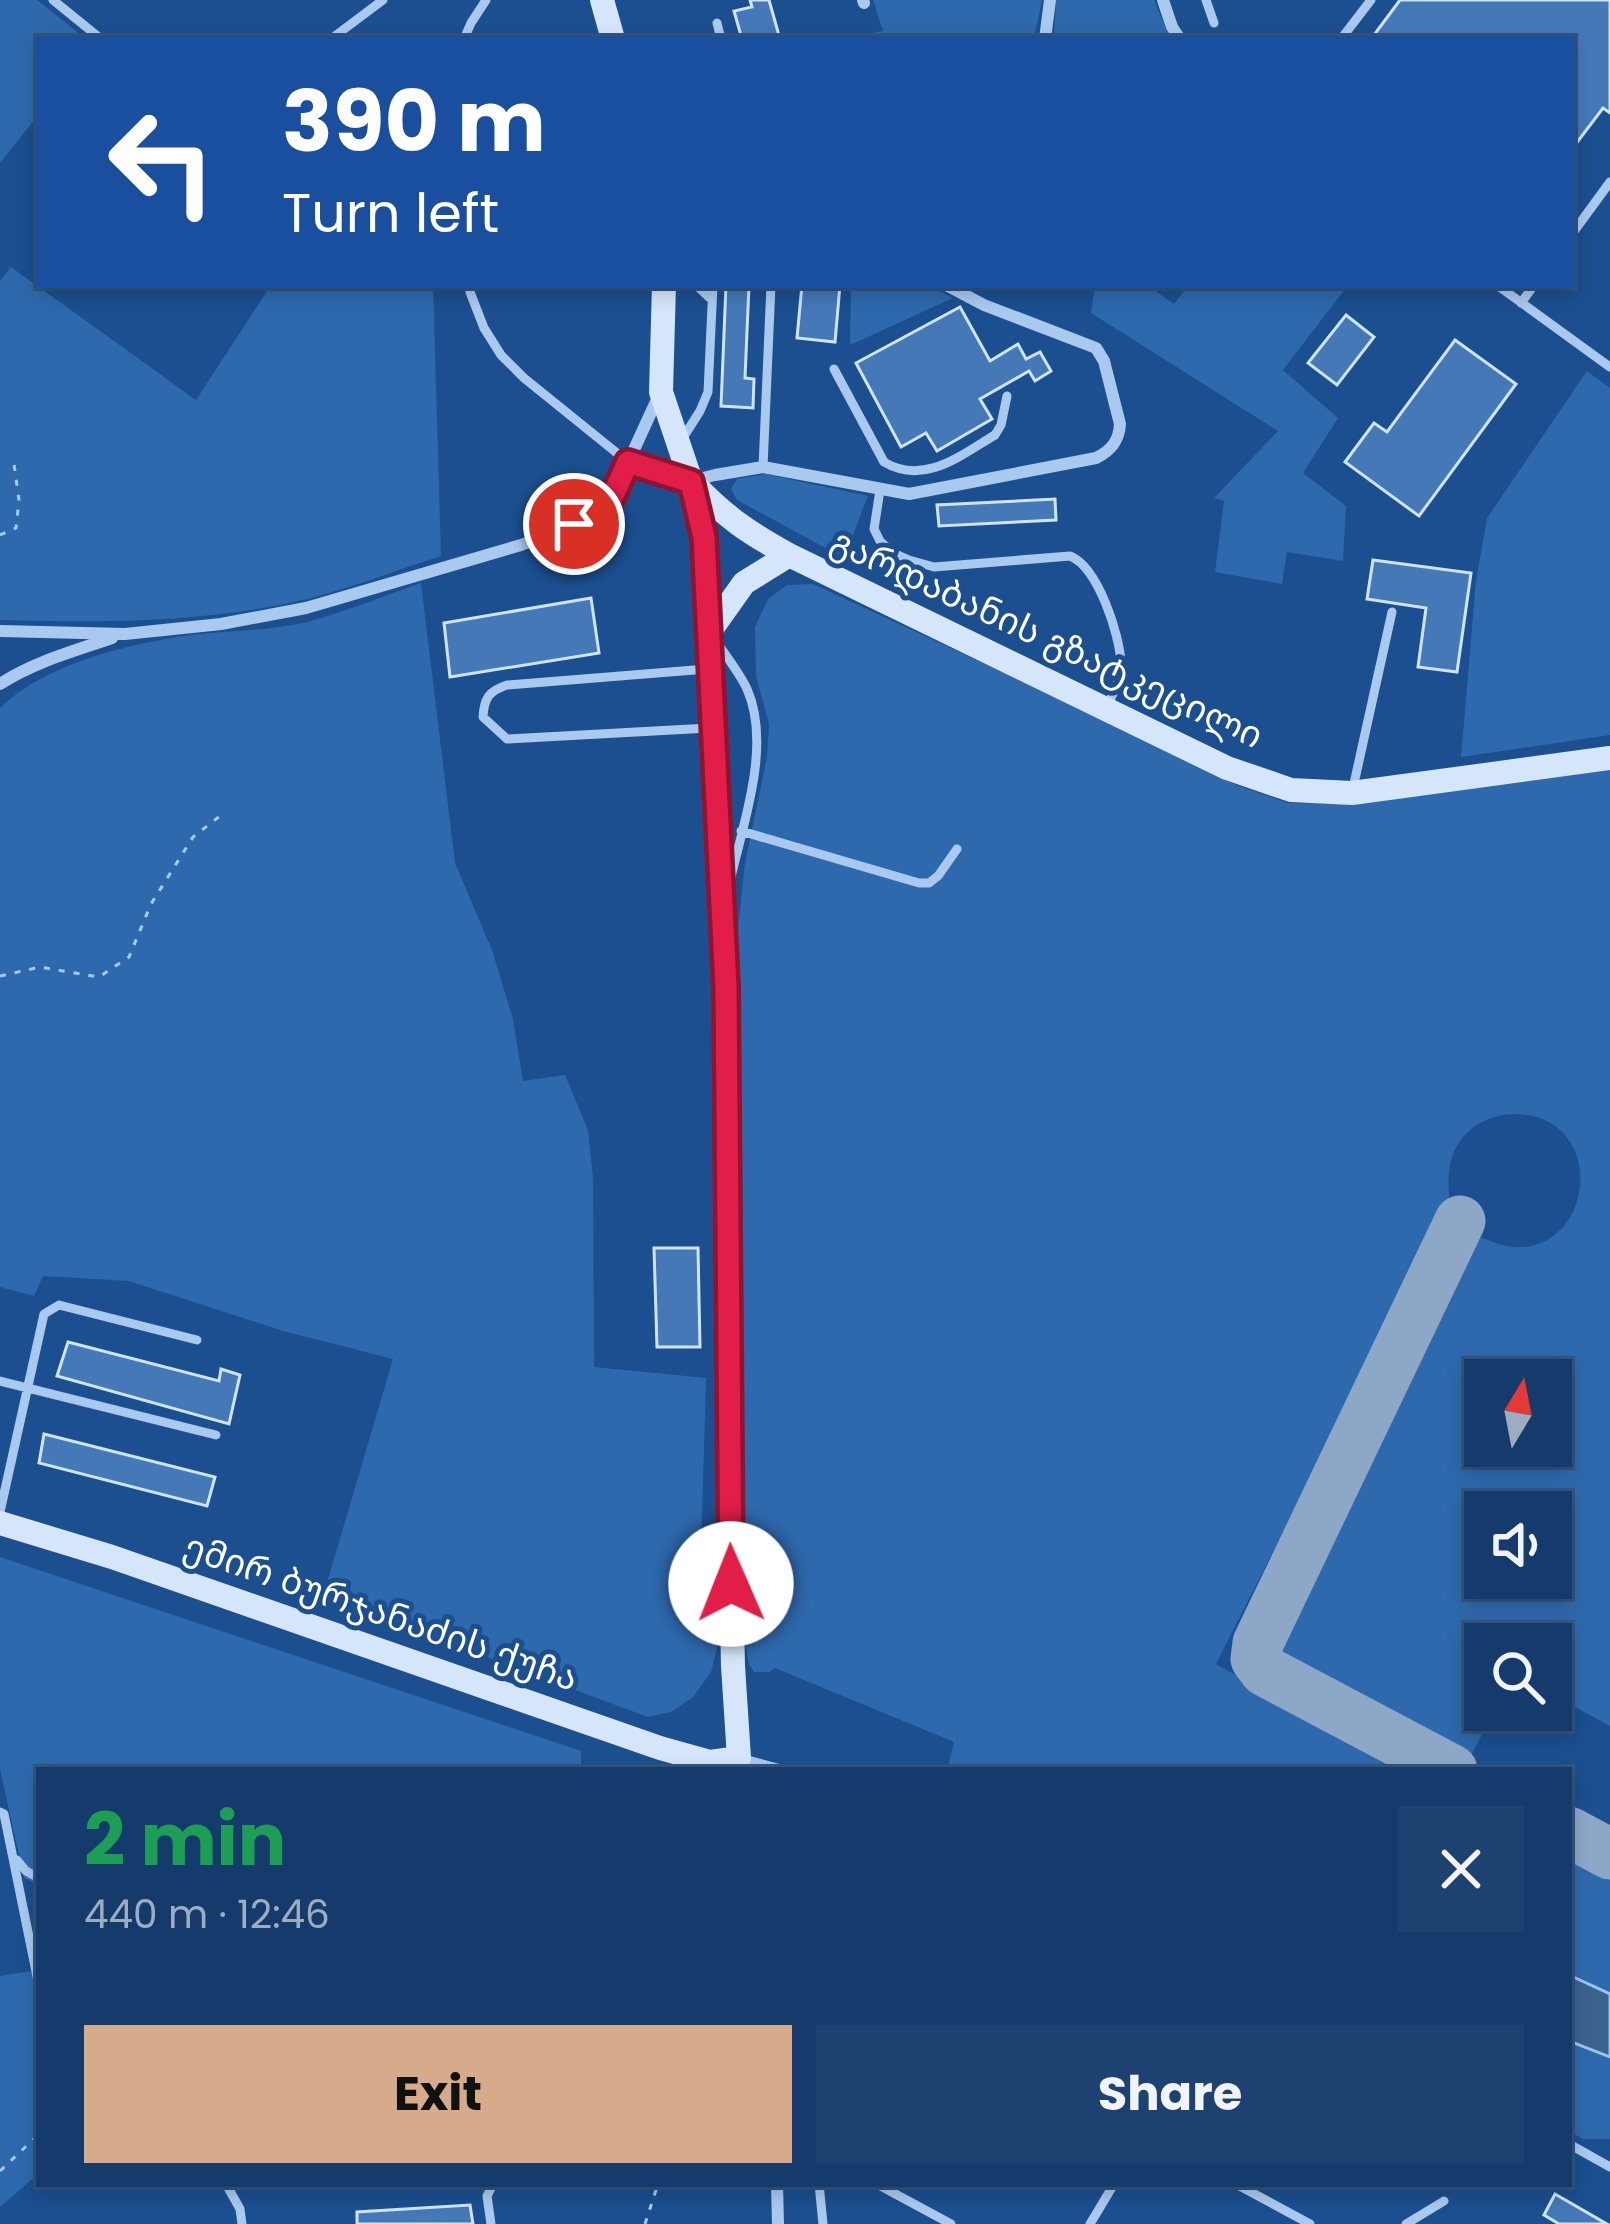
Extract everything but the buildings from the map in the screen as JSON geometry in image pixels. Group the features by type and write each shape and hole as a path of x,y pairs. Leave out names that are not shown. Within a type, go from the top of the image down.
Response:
{"street":[{"path":"602,0 613,36"},
{"path":"1045,36 1050,0"},
{"path":"1163,0 1178,36"},
{"path":"664,288 661,392 704,537 712,669 726,987 728,1443 733,1666 741,1764"},
{"path":"628,462 691,482 763,467 909,494 1096,458 1114,446 1120,424 1104,361 1096,348 952,288"},
{"path":"0,631 125,634 220,624 306,608 521,545 574,524 610,502 661,392"},
{"name":"გარდაბანის გზატკეცილი","path":"691,482 745,531 789,555 1228,768 1291,790 1352,793 1610,758"},
{"path":"710,631 744,583 789,555"},
{"path":"0,684 56,657 125,634"},
{"name":"ემირ ბურჯანაძის ქუჩა","path":"0,1523 112,1557 660,1748 710,1762 741,1764"},
{"path":"777,2187 778,2224"}],"lane":[{"path":"53,0 97,36"},
{"path":"336,36 383,0"},
{"path":"465,36 486,0"},
{"path":"1206,0 1214,23"},
{"path":"1343,36 1371,0"},
{"path":"717,23 720,36"},
{"path":"1575,230 1610,182"},
{"path":"699,288 712,300"},
{"path":"678,446 708,392 712,288"},
{"path":"763,467 771,288"},
{"path":"1501,288 1610,367"},
{"path":"1521,303 1532,288"},
{"path":"470,292 501,355 628,462"},
{"path":"834,369 884,462 896,469 930,471 995,435 1007,396"},
{"path":"959,456 972,482"},
{"path":"880,490 874,529 891,552 909,560 934,566 1070,556 1080,560 1110,616 1121,666 1106,709"},
{"path":"1352,793 1392,611"},
{"path":"710,631 747,688 758,730 751,787 723,916"},
{"path":"712,669 507,685 492,690 484,701 483,717 507,739 715,727"},
{"path":"741,832 919,883 938,876 957,849"},
{"path":"0,1512 44,1314 58,1305 197,1340"},
{"path":"0,1381 216,1435"},
{"path":"0,1796 36,1970"},
{"path":"14,1856 36,1876"},
{"path":"1572,2146 1610,2167"},
{"path":"228,2187 242,2224"},
{"path":"491,2224 487,2196 492,2187"},
{"path":"819,2187 824,2224"},
{"path":"883,2187 951,2224"},
{"path":"1094,2223 1112,2187"},
{"path":"1242,2187 1310,2224"},
{"path":"1406,2224 1444,2201"}],"path":[{"path":"0,535 16,528 19,500 13,457"},
{"path":"0,976 40,967 99,977 129,957 151,904 193,837 220,816"},
{"path":"0,2171 36,2137"},
{"path":"645,2224 657,2187"}],"shaded area":[{"path":"0,0 37,0 82,36 36,36 36,118 0,163"},
{"path":"873,0 1042,0 1035,36 854,36 883,31"},
{"path":"1056,0 1154,0 1169,36 1054,36"},
{"path":"11,267 196,400 269,288 433,288 441,556 324,595 231,613 116,621 0,620 0,281"},
{"path":"851,288 934,288 953,298 850,345"},
{"path":"1095,288 1151,288 1174,304 1187,288 1346,288 1283,370 1338,418 1303,473 1346,506 1343,561 1287,552 1282,584 1215,572 1224,501 1214,498 1278,431 1091,313"},
{"path":"1587,371 1610,388 1610,735 1461,757 1476,581 1487,518"},
{"path":"765,474 868,496 844,558 737,500 731,489 737,479"},
{"path":"421,583 455,863 492,950 513,1019 523,1081 565,1075 588,1130 593,1178 594,1367 706,1378 701,1554 717,1617 717,1649 711,1672 693,1697 671,1712 648,1717 323,1596 393,1359 283,1331 129,1281 43,1276 34,1296 0,1287 0,708 38,680 108,652 178,637 307,622"},
{"path":"813,584 1236,785 1288,803 1358,804 1610,768 1610,1726 1572,1705 1572,1623 1464,1623 1464,1731 1484,1731 1468,1761 1285,1662 1277,1653 1275,1637 1477,1236 1513,1247 1539,1244 1560,1231 1573,1212 1580,1188 1579,1164 1570,1142 1554,1125 1521,1114 1500,1116 1474,1127 1454,1151 1450,1202 1216,1664 1404,1767 948,1767 954,1742 775,1668 754,1672 746,1648 733,1290 733,975 745,863 767,757 769,724 756,676 755,627 768,599 787,585"},
{"path":"0,1557 581,1751 581,1767 36,1767 36,1884 24,1878 0,1769"},
{"path":"1572,1858 1610,1877 1610,1994 1572,1976"},
{"path":"36,1970 36,2176 0,2207 0,1976"},
{"path":"1572,1976 1610,1994 1610,2057 1572,2042"},
{"path":"1572,2042 1610,2057 1610,2139 1583,2139 1572,2133"}],"taxiway":[{"path":"1446,1767 1265,1671 1256,1659 1258,1643 1460,1221"},
{"path":"1572,1834 1610,1854"}],"route":[{"path":"574,524 610,502 628,462 691,482 704,537 726,987 731,1584"}]}
